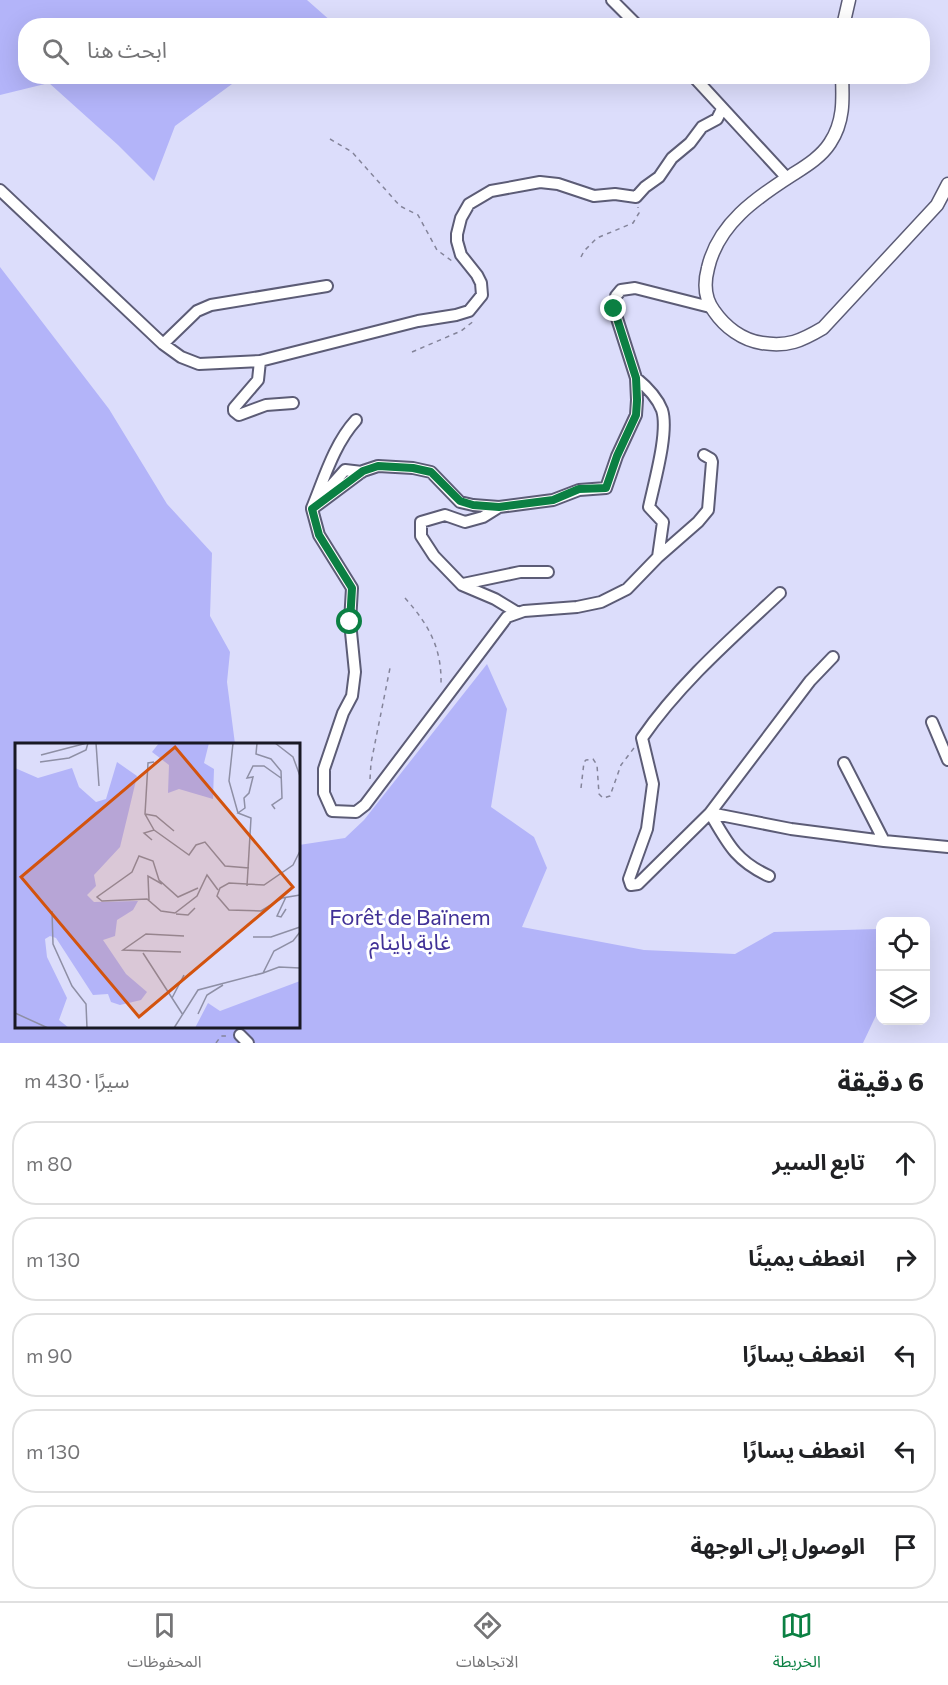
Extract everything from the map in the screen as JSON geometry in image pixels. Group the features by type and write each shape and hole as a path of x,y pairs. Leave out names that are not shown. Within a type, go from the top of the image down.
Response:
{"street":[{"path":"612,0 630,18"},
{"path":"845,18 849,0"},
{"path":"700,84 787,178"},
{"path":"842,84 843,110 830,144 818,158 742,211 717,241 706,276 705,293 710,307 726,325 746,338 761,343 785,345 803,340 823,328 937,205 948,184"},
{"path":"0,190 163,344 181,357 199,364 260,361 469,310 482,295 481,283 477,275 459,249 457,234 460,218 469,204 491,191 540,182 558,184 594,196 615,194 636,197 659,177 672,158 690,143 702,127 717,119 722,109"},
{"path":"163,344 197,311 211,305 327,285"},
{"path":"312,509 345,470 362,471 378,466 413,468 431,472 460,501 473,505 499,507 553,500 579,489 606,488 617,456 636,415 636,378 614,309 614,300 618,293 626,288 635,288 710,307"},
{"path":"260,361 258,380 234,408 236,413 239,415 266,405 293,403"},
{"path":"636,378 656,398 662,411 664,426 649,507 663,522 658,557"},
{"path":"356,420 331,460 312,509 319,535 352,588 350,622 355,672 352,696 343,713 324,769 324,793 332,811 356,812 365,805 490,636 507,617 518,613 602,602 627,589 658,557 698,522 708,510 712,462 704,455"},
{"path":"499,507 483,517 465,522 445,515 421,522 421,536 434,556 462,585 518,613"},
{"path":"462,585 520,572 548,572"},
{"path":"780,593 727,643 659,713 642,738 653,784 646,828 629,883 634,886 638,884 710,813 810,681 833,657"},
{"path":"932,722 948,760"},
{"path":"844,763 884,841"},
{"path":"710,813 791,830 948,847"},
{"path":"710,813 730,846 750,867 769,876"}],"path":[{"path":"330,139 352,152 400,206 418,215 437,250 455,263"},
{"path":"581,257 597,238 633,223 639,213 636,197"},
{"path":"412,352 461,331 478,317"},
{"path":"405,598 418,612 433,636 439,656 440,706"},
{"path":"370,779 371,763 390,668"},
{"path":"581,788 584,762 593,759 597,765 599,794 603,798 610,796 621,765 642,738"},
{"path":"216,1043 221,1036 244,1039"}],"green space":[{"path":"0,0 307,0 327,18 18,18 18,84 45,84 0,95"},
{"path":"50,84 232,84 175,126 154,181"},
{"name":"Forêt de Baïnem غابة باينام","path":"0,267 109,409 167,504 212,553 210,616 230,652 227,682 235,743 15,743 15,1028 300,1028 300,845 345,838 364,820 487,664 507,709 491,807 534,837 547,868 522,927 644,950 735,954 774,932 876,929 876,1015 863,1043 0,1043"}],"route":[{"path":"350,622 352,588 319,535 312,509 363,471 378,466 390,466 431,472 460,501 473,505 499,507 553,500 579,489 606,488 617,456 636,415 637,400 636,378 614,309"}]}
